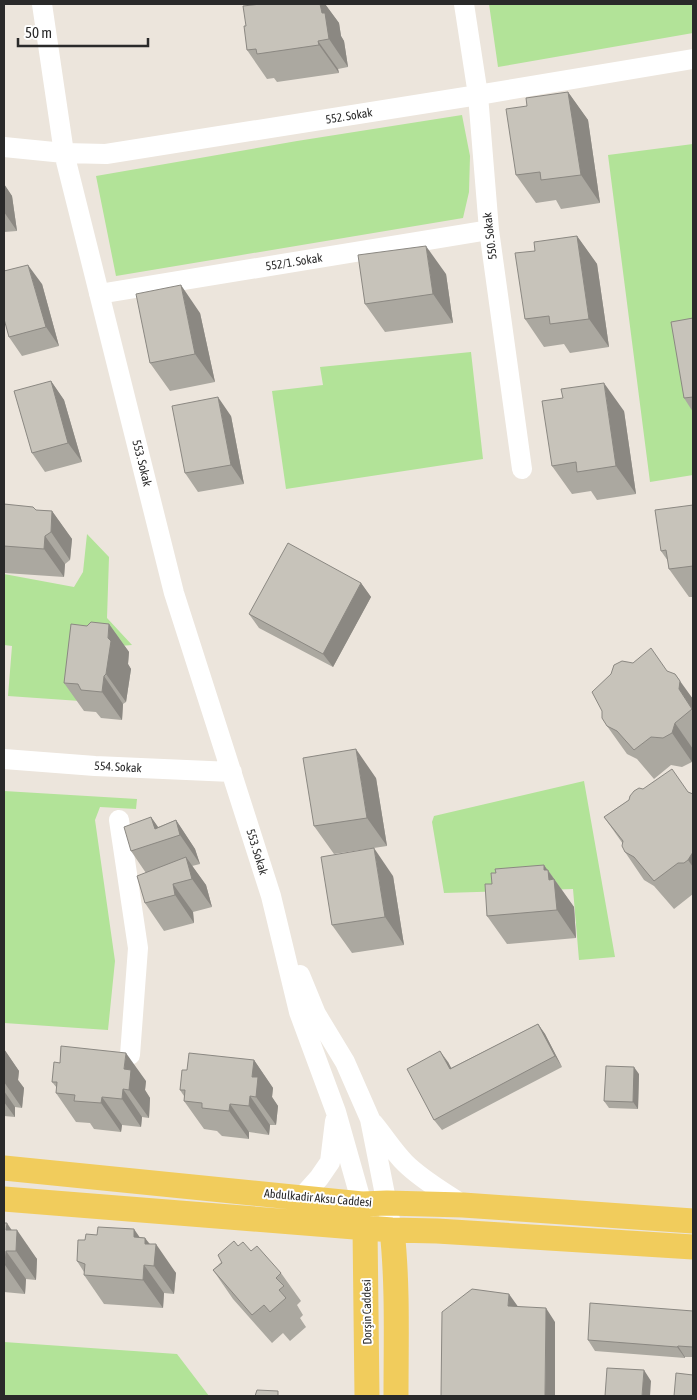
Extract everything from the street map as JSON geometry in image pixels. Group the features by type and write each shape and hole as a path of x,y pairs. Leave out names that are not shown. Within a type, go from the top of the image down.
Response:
{"main road":[{"name":"Abdulkadir Aksu Caddesi","path":"4,1168 362,1204 463,1205 693,1221"},
{"path":"4,1199 392,1230 437,1231 693,1247"},
{"name":"Dorşin Caddesi","path":"365,1228 367,1396"},
{"path":"392,1230 396,1294 396,1396"}],"street":[{"name":"553. Sokak","path":"42,4 64,153 174,593 271,896 275,915"},
{"name":"550. Sokak","path":"464,4 478,95 489,230 522,468"},
{"name":"552. Sokak","path":"4,147 64,153 106,154 693,59"},
{"name":"552/1. Sokak","path":"99,294 489,230"},
{"name":"554. Sokak","path":"4,759 95,766 232,772"},
{"path":"119,820 138,948 130,1054"},
{"path":"275,915 299,1012 336,1112 362,1204 365,1228"},
{"path":"275,915 316,1014 345,1062 370,1119 392,1230"},
{"path":"302,1197 330,1162 336,1112"},
{"path":"370,1119 410,1168 463,1205"}],"green space":[{"path":"489,4 693,4 693,33 498,67"},
{"path":"462,115 470,156 469,192 463,218 116,276 96,176"},
{"path":"693,144 693,475 650,482 608,155"},
{"path":"471,352 483,459 286,489 272,391 323,385 320,367"},
{"path":"87,534 109,557 107,618 132,645 82,649 80,701 8,696 12,646 4,645 4,574 74,587 83,572"},
{"path":"584,781 615,957 579,960 573,889 444,893 432,822 434,816"},
{"path":"4,791 137,799 136,809 100,807 95,820 115,961 108,1030 4,1023"},
{"path":"4,1342 177,1354 209,1396 4,1396"}],"building":[{"path":"261,4 320,4 322,13 325,13 329,39 318,41 319,45 257,54 256,49 247,50 243,6"},
{"path":"568,92 581,175 541,180 540,172 516,175 506,109 527,106 526,98"},
{"path":"577,236 589,319 550,324 549,316 525,319 515,253 535,251 534,242"},
{"path":"426,246 433,294 365,304 358,255"},
{"path":"28,265 46,327 9,337 4,319 4,271"},
{"path":"181,285 195,354 150,363 136,294"},
{"path":"693,318 693,397 684,398 671,322"},
{"path":"51,381 68,443 32,453 14,391"},
{"path":"604,383 616,466 577,472 576,462 552,466 542,401 563,398 561,389"},
{"path":"218,397 231,465 185,473 172,406"},
{"path":"4,504 52,511 51,532 45,536 44,549 4,546"},
{"path":"693,505 693,566 669,569 666,550 661,551 655,510"},
{"path":"288,543 361,583 323,654 249,614"},
{"path":"91,622 109,624 108,638 111,641 102,692 81,690 78,684 64,683 71,624 87,626"},
{"path":"651,648 667,671 675,674 680,681 679,689 692,709 675,723 672,733 663,738 651,737 634,750 617,731 607,726 592,692 611,674 614,665 622,661 633,663"},
{"path":"356,749 367,818 314,826 303,758"},
{"path":"672,769 688,792 693,794 693,852 684,863 678,863 654,881 634,857 625,852 622,846 623,841 604,817 629,800 634,791 639,788 643,789"},
{"path":"151,817 155,829 176,820 180,835 131,851 124,827"},
{"path":"374,848 385,917 332,925 321,857"},
{"path":"186,857 192,879 173,884 175,895 145,903 137,876"},
{"path":"544,865 544,870 548,870 549,880 554,879 557,910 487,916 485,884 492,884 491,873 496,873 495,869"},
{"path":"538,1024 555,1056 434,1120 407,1069 440,1051 450,1069"},
{"path":"61,1046 126,1053 124,1069 131,1070 129,1090 123,1089 122,1099 102,1097 101,1103 74,1101 75,1095 56,1093 57,1082 52,1082 54,1062 60,1063"},
{"path":"189,1053 254,1060 252,1077 258,1077 256,1097 250,1096 249,1106 230,1104 229,1111 202,1108 202,1103 184,1101 185,1090 180,1090 182,1070 187,1070"},
{"path":"606,1066 634,1067 633,1102 604,1101"},
{"path":"4,1223 7,1223 6,1230 17,1230 16,1251 6,1251 5,1265 4,1265"},
{"path":"98,1227 134,1229 134,1237 145,1238 145,1244 156,1244 154,1266 144,1265 143,1280 84,1275 85,1264 77,1261 78,1240 85,1240 86,1234 97,1235"},
{"path":"234,1241 238,1246 243,1242 251,1251 257,1246 281,1273 276,1278 284,1286 279,1290 286,1298 270,1312 264,1305 252,1315 213,1270 222,1263 218,1255"},
{"path":"472,1289 509,1294 508,1306 546,1308 545,1396 441,1396 442,1312"},
{"path":"590,1303 693,1311 693,1347 588,1340"},
{"path":"607,1368 644,1370 642,1396 605,1396"},
{"path":"676,1373 693,1375 693,1396 674,1396"},
{"path":"257,1390 278,1391 278,1396 255,1396"}]}
